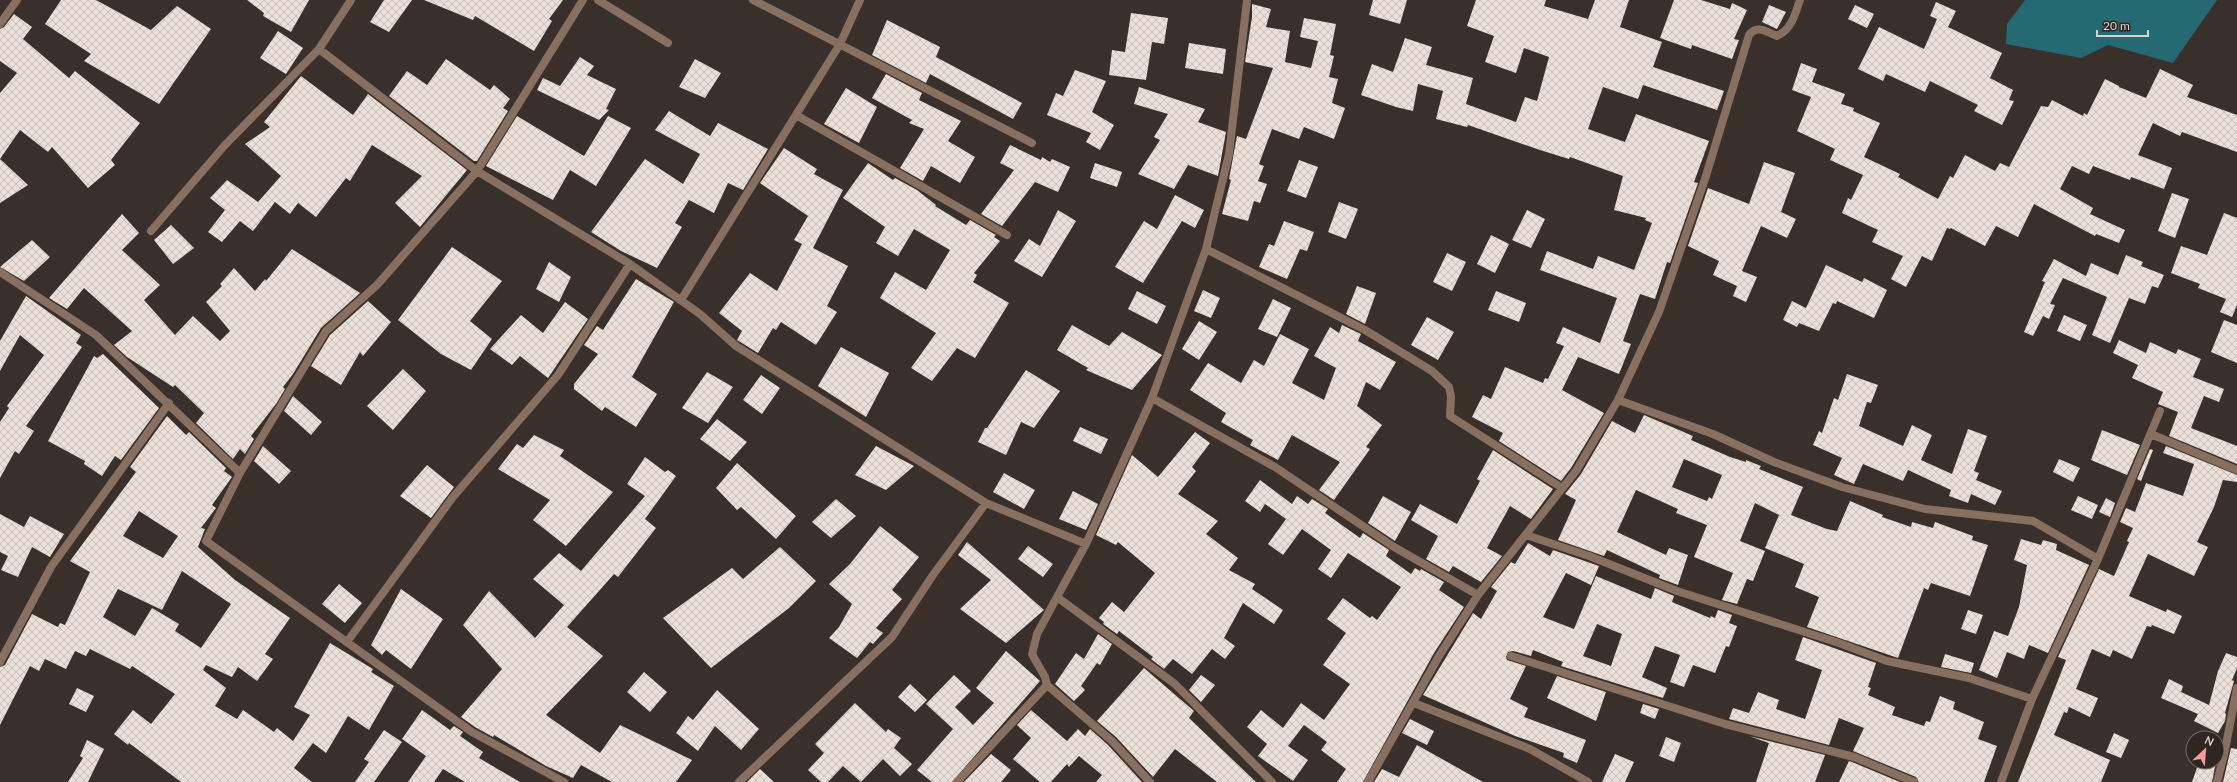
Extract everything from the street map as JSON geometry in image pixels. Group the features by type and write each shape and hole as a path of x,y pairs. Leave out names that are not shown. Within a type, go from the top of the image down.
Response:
{"street":[{"path":"0,24 17,0"},
{"path":"151,231 225,145 319,49 351,0"},
{"path":"564,782 472,732 206,541 240,473 326,332 377,285 477,171 583,0"},
{"path":"598,0 668,43"},
{"path":"753,0 1032,143"},
{"path":"682,300 840,44 860,0"},
{"path":"1150,782 1112,741 1047,685 1045,677 1032,654 1037,634 1086,544 1152,398 1206,249 1229,154 1246,0"},
{"path":"1368,782 1414,704 1439,656 1478,595 1576,471 1618,400 1659,312 1705,179 1749,35 1753,30 1759,28 1777,36 1784,33 1791,24 1800,0"},
{"path":"319,49 477,171 630,264 682,300 736,346 986,504 1086,544"},
{"path":"796,115 1007,235"},
{"path":"1206,249 1365,330 1432,371 1449,387 1451,396 1450,416 1562,488"},
{"path":"347,642 453,498 558,375 630,264"},
{"path":"0,272 96,335 169,403 240,473"},
{"path":"1152,398 1275,467 1394,547 1478,595"},
{"path":"1618,400 1713,434 1774,462 1842,487 1925,509 2033,521 2098,559"},
{"path":"0,662 51,567 169,403"},
{"path":"2001,782 2032,699 2098,559 2160,411"},
{"path":"2151,434 2237,470"},
{"path":"739,782 892,637 933,575 986,504"},
{"path":"1526,535 1589,556 1684,594 1839,643 1887,662 1969,678 2032,699"},
{"path":"1056,597 1175,684 1272,782"},
{"path":"1511,656 1726,724 1854,757 1914,782"},
{"path":"957,782 1047,685"},
{"path":"2217,782 2224,756 2237,688"},
{"path":"1414,704 1530,749 1588,782"}],"water":[{"path":"2025,0 2217,0 2173,63 2108,45 2081,58 2006,44 2007,24"}],"building":[{"path":"61,0 96,0 151,30 177,6 211,29 159,104 84,61 91,54 45,24"},
{"path":"247,0 309,0 291,32 263,16 264,13"},
{"path":"384,0 412,0 389,32 370,22"},
{"path":"424,0 563,0 549,19 552,21 534,51 475,16 473,20"},
{"path":"1373,0 1407,0 1400,24 1369,15"},
{"path":"1476,0 1546,0 1544,6 1588,19 1595,0 1629,0 1620,27 1662,42 1653,67 1724,91 1717,110 1643,85 1638,99 1603,87 1588,129 1625,142 1636,114 1709,141 1694,182 1698,183 1670,263 1667,262 1655,299 1640,294 1623,341 1631,344 1619,374 1578,357 1562,390 1604,413 1571,468 1561,481 1499,441 1503,433 1472,417 1483,395 1491,399 1505,367 1543,383 1545,378 1548,379 1564,346 1556,343 1563,327 1600,343 1617,298 1540,270 1547,251 1593,269 1598,256 1634,270 1652,223 1645,220 1646,218 1614,210 1623,176 1570,157 1569,159 1540,150 1468,125 1467,127 1436,119 1443,91 1418,84 1413,111 1361,95 1372,64 1393,72 1405,38 1432,47 1426,65 1473,78 1466,104 1516,122 1525,97 1537,101 1549,57 1524,48 1516,73 1485,62 1494,36 1467,26"},
{"path":"1674,0 1701,0 1730,9 1732,3 1747,10 1734,39 1739,40 1732,59 1692,45 1691,49 1660,38"},
{"path":"1936,2 1956,11 1948,27 2002,53 1990,78 2013,90 2009,100 2014,101 2002,125 1974,111 1978,105 1930,81 1925,92 1886,74 1883,81 1858,69 1879,27 1924,49 1937,19 1930,16"},
{"path":"1252,4 1271,9 1266,27 1290,31 1285,62 1311,68 1318,41 1300,37 1304,18 1336,24 1330,55 1334,56 1329,77 1338,79 1332,103 1345,108 1334,139 1304,127 1299,139 1272,129 1259,164 1264,166 1258,181 1267,184 1260,203 1254,201 1248,221 1222,214 1231,180 1229,179 1237,136 1246,139 1273,68 1245,62 1252,17"},
{"path":"1769,5 1786,12 1777,29 1762,22"},
{"path":"1855,5 1874,14 1867,28 1848,19"},
{"path":"1131,13 1168,18 1164,44 1152,42 1146,80 1109,75 1112,50 1125,52"},
{"path":"14,14 32,27 23,39 69,78 75,71 140,123 111,160 115,165 88,188 52,147 48,152 20,130 0,159 0,93 17,73 0,61 0,29 4,27"},
{"path":"887,20 940,47 936,57 1022,103 1013,119 930,74 926,83 872,55"},
{"path":"278,31 303,48 286,74 260,58"},
{"path":"1189,43 1226,49 1223,74 1185,68"},
{"path":"580,57 594,66 587,75 616,89 606,109 609,110 599,120 537,90 543,78 560,86"},
{"path":"446,59 490,90 494,85 510,99 503,108 508,111 477,161 474,161 389,96 407,71 427,85"},
{"path":"695,59 721,73 705,98 679,87"},
{"path":"1801,63 1817,69 1812,82 1845,94 1841,104 1854,108 1853,111 1880,123 1864,157 1900,174 1898,177 1938,199 1950,176 1953,178 1965,155 1995,171 2000,163 2009,167 2041,106 2048,107 2052,100 2083,116 2084,113 2087,115 2105,79 2119,87 2146,98 2160,69 2193,85 2187,97 2237,115 2237,152 2182,132 2180,136 2153,123 2138,155 2172,168 2164,189 2131,177 2130,180 2093,166 2089,174 2072,166 2060,189 2093,208 2090,214 2125,230 2119,243 2096,234 2095,236 2034,204 2018,237 1996,226 1985,246 1951,228 1947,228 1932,261 1922,256 1906,287 1891,279 1903,256 1872,242 1878,230 1842,213 1848,198 1851,200 1863,175 1830,160 1835,149 1797,131 1811,97 1792,90"},
{"path":"1075,70 1106,81 1092,112 1114,125 1100,150 1086,142 1091,133 1047,115 1056,93 1063,96"},
{"path":"886,74 922,93 919,100 961,121 948,141 975,157 960,183 931,166 923,181 900,168 924,129 909,123 912,120 872,98"},
{"path":"301,76 353,115 368,94 467,170 420,227 395,203 422,176 372,145 350,181 346,178 316,217 298,203 290,214 275,202 253,231 240,221 222,242 208,232 225,210 210,198 227,180 258,202 281,176 245,144 270,127 264,122"},
{"path":"1139,87 1205,109 1198,122 1226,132 1218,176 1188,165 1174,189 1138,174 1160,140 1154,137 1168,114 1134,104"},
{"path":"846,88 877,107 859,143 824,124"},
{"path":"669,111 710,136 718,123 768,149 743,190 728,183 714,213 689,200 675,223 682,227 657,268 621,251 591,232 645,159 683,184 700,154 655,130"},
{"path":"517,116 584,156 608,116 631,128 596,186 570,170 553,200 486,166"},
{"path":"1010,145 1041,160 1042,157 1050,162 1052,159 1070,167 1058,192 1035,182 1002,226 981,214 1014,170 1000,163"},
{"path":"784,148 817,169 814,174 843,190 813,248 848,266 827,306 837,312 816,345 781,322 776,330 773,328 758,353 737,340 742,331 719,313 750,273 777,291 802,244 794,240 808,216 760,183"},
{"path":"0,159 28,185 0,203"},
{"path":"1299,160 1318,167 1306,198 1287,191"},
{"path":"1764,162 1795,173 1781,212 1796,219 1787,238 1761,226 1742,271 1757,277 1746,302 1733,296 1737,286 1713,275 1719,261 1688,246 1708,188 1749,204"},
{"path":"868,163 893,180 895,178 917,190 936,205 935,206 966,225 970,220 996,235 994,237 1000,241 974,273 977,275 973,282 1009,303 975,358 957,348 932,381 911,368 936,333 880,298 895,272 926,290 950,250 914,229 898,256 876,243 885,227 843,198"},
{"path":"1095,163 1122,172 1117,187 1090,178"},
{"path":"2172,193 2189,199 2175,238 2158,231"},
{"path":"1175,195 1204,210 1195,228 1182,221 1143,283 1115,267 1144,221 1157,229"},
{"path":"1339,202 1358,209 1346,239 1328,232"},
{"path":"1058,210 1076,221 1042,277 1014,261 1029,239 1040,246"},
{"path":"1527,210 1545,219 1531,248 1512,240"},
{"path":"2224,213 2237,218 2237,305 2232,317 2220,312 2226,299 2198,288 2200,284 2171,273 2181,246 2207,255"},
{"path":"122,214 139,233 122,250 160,285 144,300 175,335 193,316 220,341 230,331 206,302 222,286 220,284 234,268 255,291 265,279 266,281 292,249 360,293 321,328 293,374 283,387 285,389 276,404 251,436 254,439 245,454 240,449 233,459 196,423 204,413 175,385 173,387 127,357 114,345 132,331 84,288 67,309 49,298"},
{"path":"1284,221 1314,232 1307,251 1300,249 1287,279 1259,267 1269,244 1274,246"},
{"path":"171,225 194,248 173,264 154,240"},
{"path":"1491,235 1509,244 1495,273 1477,264"},
{"path":"32,240 50,257 24,281 0,267"},
{"path":"452,247 502,281 470,321 492,339 471,370 441,354 398,320"},
{"path":"1447,253 1466,262 1452,291 1433,282"},
{"path":"2126,255 2143,262 2141,266 2164,275 2158,288 2152,286 2145,304 2129,298 2110,343 2092,335 2107,297 2063,278 2050,304 2055,305 2049,319 2043,316 2033,336 2024,332 2045,282 2042,281 2054,259 2086,276 2091,263 2118,275"},
{"path":"549,262 571,277 559,302 536,289"},
{"path":"1826,265 1862,282 1864,278 1887,290 1874,318 1837,301 1836,304 1833,303 1819,331 1799,323 1797,327 1783,320 1792,301 1806,308"},
{"path":"636,279 674,302 632,377 657,394 636,427 605,407 602,411 574,389 574,384 598,354 584,345 597,326 603,330"},
{"path":"1357,286 1376,293 1365,324 1346,314"},
{"path":"1203,290 1220,298 1211,318 1194,311"},
{"path":"1137,291 1166,306 1157,324 1128,309"},
{"path":"1496,291 1526,303 1519,322 1488,310"},
{"path":"26,296 81,335 76,343 82,347 26,426 34,431 19,454 15,451 0,478 0,422 9,408 7,406 44,355 20,335 0,371 0,341"},
{"path":"1273,299 1291,308 1277,337 1258,329"},
{"path":"368,301 391,322 363,356 360,352 341,385 311,366 330,335"},
{"path":"565,302 588,319 548,378 520,356 512,365 490,349 521,315 543,333"},
{"path":"2064,315 2087,325 2080,341 2057,331"},
{"path":"1427,317 1454,332 1438,360 1411,345"},
{"path":"2224,320 2237,325 2237,363 2211,352"},
{"path":"1199,321 1217,332 1199,360 1182,349"},
{"path":"1072,325 1109,346 1122,332 1162,355 1132,390 1086,370 1088,368 1057,350"},
{"path":"1342,325 1361,334 1358,341 1396,362 1380,390 1366,382 1357,406 1382,425 1366,447 1370,449 1334,500 1319,490 1340,462 1292,435 1278,460 1250,445 1253,440 1221,422 1226,413 1190,390 1208,363 1241,383 1254,360 1264,366 1280,334 1309,349 1292,383 1324,400 1336,368 1314,356 1330,327 1339,333"},
{"path":"2119,340 2146,353 2150,342 2176,354 2178,349 2201,359 2193,377 2224,389 2219,402 2204,396 2191,428 2237,446 2237,464 2169,436 2178,412 2158,404 2163,392 2132,378 2138,365 2113,353"},
{"path":"841,347 889,373 866,417 818,386"},
{"path":"103,354 159,408 121,460 115,456 102,476 84,464 85,461 48,441 94,356 97,358"},
{"path":"403,369 426,391 393,430 367,406"},
{"path":"1026,370 1060,391 1034,428 1021,422 1006,455 978,442 985,428 987,428"},
{"path":"707,372 733,387 708,423 682,408"},
{"path":"1847,374 1878,385 1871,403 1867,402 1859,426 1903,446 1912,425 1932,435 1921,460 1952,474 1968,429 1987,436 1974,471 1979,473 1976,480 2002,491 1995,505 1971,494 1968,503 1949,496 1951,490 1908,470 1903,481 1863,464 1854,484 1834,475 1842,458 1813,445 1819,431 1822,433 1834,398 1838,400"},
{"path":"761,375 780,388 762,414 743,400"},
{"path":"293,396 322,422 311,435 284,411"},
{"path":"1644,415 1693,436 1691,440 1730,457 1746,462 1746,460 1761,466 1759,469 1803,487 1791,515 1827,529 1837,531 1850,501 1883,515 1882,517 1911,527 1912,522 1933,528 1935,522 1973,536 1972,540 1988,545 1970,596 1931,583 1928,590 1924,588 1898,658 1807,627 1819,597 1795,587 1804,564 1765,548 1779,515 1755,503 1740,541 1765,551 1753,581 1747,579 1737,604 1722,600 1733,573 1694,557 1707,525 1676,513 1678,509 1636,490 1617,532 1666,555 1669,548 1688,555 1678,585 1659,578 1660,575 1607,550 1604,556 1558,540 1576,500 1565,494 1581,474 1612,421 1635,433","holes":["1684,459 1722,475 1712,499 1709,497 1707,501 1672,487"]},
{"path":"167,416 186,435 189,432 226,468 224,471 232,477 212,505 216,508 201,528 205,529 198,547 235,580 290,618 265,654 273,659 257,681 238,667 232,677 206,665 203,670 226,688 215,706 237,719 243,710 274,732 277,728 293,741 310,715 294,707 330,643 373,669 371,672 394,686 369,730 348,716 326,753 313,743 294,768 312,782 181,782 129,743 128,745 114,734 133,710 151,724 175,694 132,666 130,669 90,649 86,656 75,651 66,669 45,659 39,671 30,666 0,725 0,667 5,665 32,614 58,627 60,623 65,625 90,572 70,561 136,472 130,467","holes":["139,511 178,536 163,558 123,536","182,571 231,604 201,648 175,631 179,624 152,608 135,636 103,617 118,589 162,610"]},
{"path":"717,419 747,442 730,461 700,439"},
{"path":"1080,427 1108,439 1101,454 1073,441"},
{"path":"2102,430 2140,445 2127,475 2091,460"},
{"path":"1195,432 1210,443 1192,467 1196,471 1178,494 1218,521 1206,534 1238,558 1229,570 1255,584 1252,589 1283,610 1274,624 1243,603 1224,638 1235,646 1225,659 1212,649 1192,674 1173,659 1164,669 1151,659 1153,657 1119,631 1117,634 1103,624 1104,622 1099,618 1112,602 1124,612 1155,573 1118,542 1116,545 1096,535 1132,455 1158,477"},
{"path":"534,435 564,450 560,456 613,492 566,546 533,520 550,500 498,469 517,444 523,448"},
{"path":"263,446 291,471 279,484 254,461"},
{"path":"876,446 914,466 886,490 855,475"},
{"path":"2166,446 2237,475 2237,482 2223,480 2214,507 2197,542 2208,547 2194,576 2148,554 2129,596 2166,612 2167,609 2182,616 2174,634 2152,625 2151,627 2147,626 2132,659 2113,650 2110,657 2092,649 2076,689 2098,698 2090,717 2069,707 2067,713 2064,712 2054,735 2110,760 2101,782 2018,782 2066,660 2058,657 2099,569 2114,576 2129,542 2127,541 2133,528 2120,522 2126,508 2135,512 2146,483 2183,496 2194,464 2163,453"},
{"path":"2150,449 2153,450 2141,481 2137,479"},
{"path":"1493,450 1553,489 1531,519 1510,506 1487,548 1502,556 1481,582 1453,566 1449,572 1426,559 1438,536 1411,520 1420,504 1457,524 1480,481 1477,479"},
{"path":"645,457 665,472 668,470 676,476 645,519 656,528 618,577 614,574 567,627 603,656 546,715 600,753 620,725 692,760 676,782 612,782 581,765 573,778 546,766 494,735 493,737 475,727 461,717 502,669 463,625 489,591 535,638 564,605 533,579 559,553 581,571 645,496 627,484"},
{"path":"2059,459 2080,468 2073,482 2053,472"},
{"path":"737,463 796,516 776,539 741,507 737,510 716,488"},
{"path":"427,465 454,487 431,518 400,496"},
{"path":"1004,473 1035,490 1024,509 993,492"},
{"path":"1260,480 1292,504 1297,496 1308,504 1312,499 1328,509 1325,513 1360,538 1363,533 1389,550 1386,556 1411,574 1415,568 1420,571 1421,569 1444,582 1439,590 1464,607 1434,653 1363,782 1337,782 1346,769 1321,750 1327,742 1304,725 1288,746 1308,760 1293,781 1258,756 1267,744 1247,727 1261,710 1283,728 1301,703 1324,720 1350,684 1323,665 1346,633 1327,619 1343,598 1370,618 1372,616 1377,620 1401,587 1348,553 1331,578 1318,569 1331,550 1302,529 1283,555 1268,544 1286,519 1265,504 1260,512 1245,501"},
{"path":"1073,491 1098,504 1086,530 1059,519"},
{"path":"1383,496 1411,512 1395,541 1368,523"},
{"path":"2078,496 2098,505 2092,519 2071,510"},
{"path":"2106,498 2115,503 2110,517 2099,512"},
{"path":"836,499 856,516 831,538 812,522"},
{"path":"0,514 24,527 30,516 64,534 50,557 32,547 18,577 1,570 8,556 0,552"},
{"path":"880,526 919,557 892,590 902,599 876,628 883,633 873,644 870,642 857,658 829,638 839,627 852,604 829,584 850,564"},
{"path":"2021,539 2041,545 2043,540 2057,544 2056,550 2089,565 2048,653 2029,645 2024,659 2007,652 1997,678 1979,670 1994,631 2008,636 2019,607 2027,565 2014,560"},
{"path":"967,542 1044,610 1006,643 960,609 991,580 958,555"},
{"path":"1528,543 1550,556 1553,550 1599,566 1591,585 1566,573 1543,617 1574,629 1596,576 1651,599 1655,588 1674,596 1672,602 1710,618 1711,616 1715,618 1718,610 1732,615 1729,623 1737,626 1729,647 1726,646 1715,673 1693,665 1684,687 1670,682 1680,655 1655,646 1642,677 1667,688 1663,698 1561,666 1563,662 1533,650 1531,656 1513,651 1508,652 1506,657 1507,660 1526,666 1510,699 1528,708 1524,717 1586,740 1577,763 1563,757 1564,753 1515,736 1423,695 1473,613 1481,619 1497,591 1491,587 1511,562 1515,564","holes":["1597,624 1622,634 1611,666 1583,656"]},
{"path":"1028,546 1053,564 1043,577 1018,559"},
{"path":"780,547 816,581 789,608 711,668 663,618 732,568 743,579"},
{"path":"339,584 362,603 345,623 322,604"},
{"path":"401,589 443,619 411,669 386,650 382,655 371,645"},
{"path":"1968,610 1983,615 1976,634 1961,629"},
{"path":"1098,634 1112,644 1100,665 1097,663 1081,686 1085,690 1074,701 1055,684 1076,653 1084,659"},
{"path":"1803,637 1876,663 1868,687 1871,688 1868,695 1895,707 1892,715 1924,726 1926,721 1930,722 1940,696 1955,702 1953,709 1984,722 1978,739 1997,746 1984,782 1919,782 1916,777 1853,751 1864,728 1839,718 1829,745 1729,719 1733,708 1749,713 1758,692 1779,700 1776,709 1805,719 1822,670 1795,660"},
{"path":"1006,651 1040,681 952,782 932,782 917,770 953,729 926,704 954,675 971,691 955,707 973,725 994,703 976,688"},
{"path":"2226,653 2237,657 2237,668 2232,680 2234,681 2225,713 2225,721 2220,730 2212,730 2194,721 2198,714 2161,698 2169,679 2183,686 2181,692 2209,705 2218,671"},
{"path":"1945,654 1974,663 1971,673 1941,667"},
{"path":"1144,668 1194,711 1189,718 1256,782 1217,782 1175,749 1153,777 1116,737 1097,721"},
{"path":"644,672 667,692 650,712 627,692"},
{"path":"1201,675 1215,685 1201,702 1189,690"},
{"path":"1557,676 1606,692 1596,721 1547,698"},
{"path":"910,684 927,700 915,712 898,697"},
{"path":"77,688 94,696 86,712 69,704"},
{"path":"717,690 759,729 741,750 715,726 698,751 676,733 688,716 693,720"},
{"path":"855,703 886,732 888,729 901,738 894,748 912,764 900,776 883,759 861,782 843,766 828,782 821,782 808,770 824,753 815,744"},
{"path":"1643,704 1659,709 1655,719 1640,713"},
{"path":"422,710 450,730 454,726 463,732 460,736 483,752 479,758 520,782 465,782 443,769 434,782 408,782 426,756 402,739"},
{"path":"1031,710 1067,741 1078,729 1085,736 1090,729 1108,745 1142,782 1096,782 1102,775 1079,756 1069,767 1067,764 1051,782 1040,782 1013,759 1031,738 1017,725"},
{"path":"1410,719 1434,731 1427,745 1402,733"},
{"path":"384,730 402,742 374,782 355,782 369,762 364,759"},
{"path":"2114,733 2129,740 2121,758 2106,752"},
{"path":"1749,736 1825,755 1815,782 1756,782 1769,743"},
{"path":"1666,737 1681,743 1674,762 1659,756"},
{"path":"87,740 104,749 88,782 68,782 83,758 80,756"},
{"path":"1417,745 1483,782 1374,782 1382,769 1399,777"},
{"path":"2231,748 2237,749 2237,782 2223,782"},
{"path":"991,754 1011,770 1001,782 964,782"},
{"path":"1615,754 1634,762 1625,782 1602,782"},
{"path":"1849,761 1852,762 1900,782 1839,782"},
{"path":"760,769 774,782 747,782"},
{"path":"2196,770 2214,770 2212,782 2192,782"}]}
